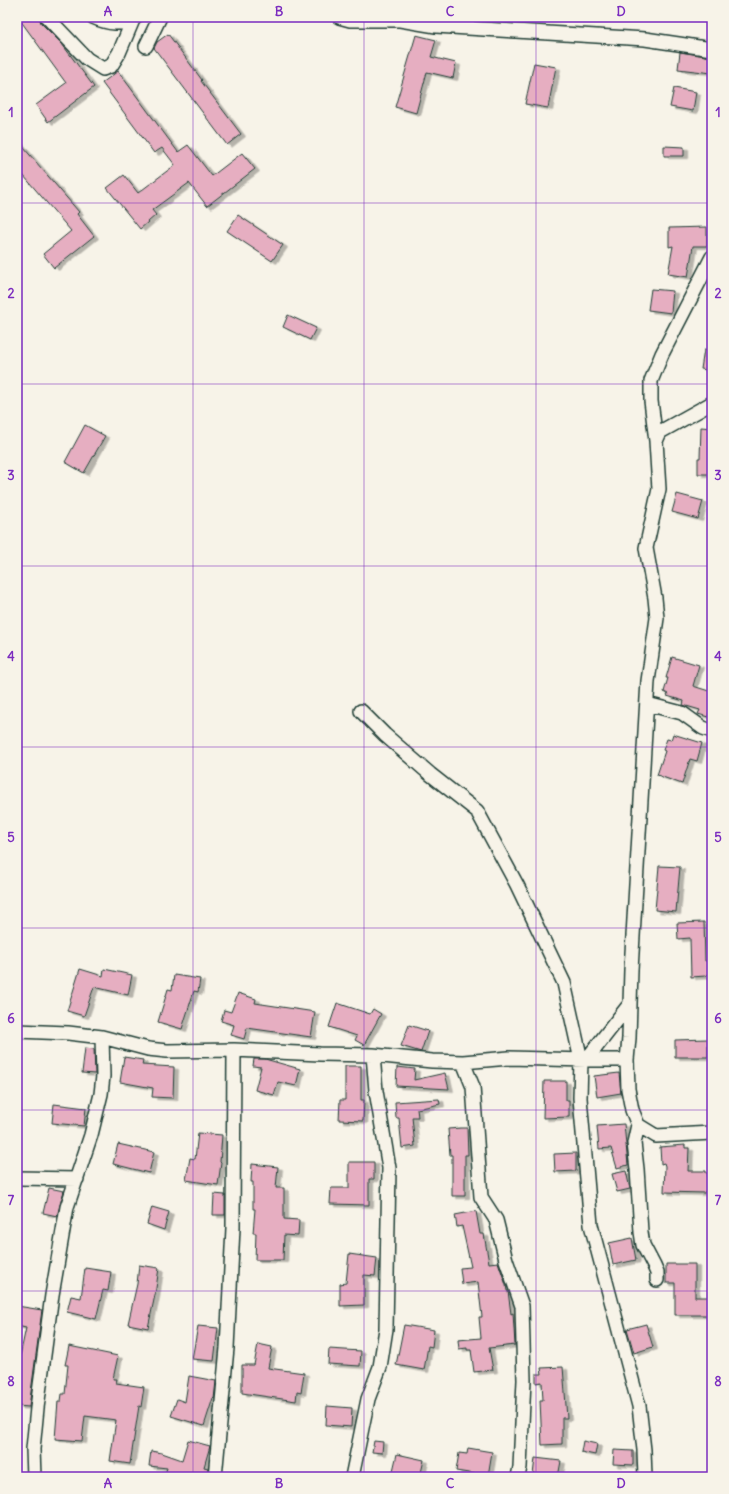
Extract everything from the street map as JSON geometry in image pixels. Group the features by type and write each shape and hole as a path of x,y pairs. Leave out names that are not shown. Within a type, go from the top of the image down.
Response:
{"street":[{"path":"47,17 88,59 103,68 111,66 119,53 135,19"},
{"path":"93,17 113,23 124,23 135,19"},
{"path":"146,46 160,17"},
{"path":"339,17 350,20 400,20 436,26 645,38 712,49"},
{"path":"657,1280 657,1273 643,1245 640,1232 637,1169 634,1143 638,1125 632,1110 628,1089 627,1060 630,1038 630,1005 648,681 657,618 646,548 658,489 656,442 651,401 651,381 662,354 712,257"},
{"path":"656,442 660,432 712,402"},
{"path":"647,704 682,714 703,728 712,731"},
{"path":"361,711 385,735 430,774 478,811 517,885 564,983 583,1060 580,1098 591,1225 639,1406 644,1450 645,1477"},
{"path":"583,1060 630,1005"},
{"path":"17,1031 68,1033 102,1037 148,1049 167,1051 234,1050 373,1055 432,1061 463,1062 509,1058 627,1060"},
{"path":"34,1477 33,1449 37,1408 51,1303 67,1207 91,1135 101,1094 103,1076 102,1037"},
{"path":"215,1477 227,1348 233,1228 234,1050"},
{"path":"352,1477 368,1399 380,1367 386,1329 389,1168 376,1092 373,1055"},
{"path":"463,1062 473,1087 481,1196 496,1220 506,1260 522,1306 524,1380 520,1467 518,1477"},
{"path":"638,1125 656,1136 712,1133"},
{"path":"17,1178 77,1179"}],"building":[{"path":"24,17 39,17 41,23 62,44 94,87 48,122 36,105 66,83 20,20"},
{"path":"168,34 241,134 227,145 154,48 157,42"},
{"path":"416,35 436,40 431,57 456,63 453,78 427,72 416,113 395,107"},
{"path":"680,52 712,57 712,73 678,69"},
{"path":"534,63 556,67 548,108 525,104"},
{"path":"118,71 178,152 188,145 212,176 242,153 255,169 207,206 189,183 152,210 156,215 140,229 107,188 124,175 138,193 175,165 162,148 154,153 102,83"},
{"path":"674,88 696,92 693,111 670,107"},
{"path":"17,140 79,212 77,214 94,236 54,268 43,254 71,231 17,168"},
{"path":"664,146 684,147 684,156 664,156"},
{"path":"238,215 283,245 272,261 227,231"},
{"path":"707,227 707,246 693,246 688,277 668,274 673,246 669,247 669,228"},
{"path":"651,289 673,291 671,313 648,310"},
{"path":"288,315 316,328 310,340 283,327"},
{"path":"704,350 712,351 712,371 701,369"},
{"path":"85,425 105,436 84,473 65,462"},
{"path":"701,427 712,428 712,474 698,474"},
{"path":"677,494 703,501 698,519 672,512"},
{"path":"672,657 699,665 693,686 712,692 712,714 709,713 708,717 698,714 700,710 683,705 684,701 667,696 668,694 664,692"},
{"path":"673,734 702,743 697,761 690,759 682,784 657,775 665,751 663,750 667,739 671,740"},
{"path":"659,866 680,867 676,912 655,910"},
{"path":"704,922 705,961 712,960 712,974 691,977 690,938 678,939 677,923"},
{"path":"80,969 103,976 104,969 132,975 128,995 94,987 84,1016 67,1011"},
{"path":"174,975 200,979 198,992 194,991 182,1029 158,1022 168,989 172,990"},
{"path":"238,993 256,999 255,1003 315,1012 311,1037 247,1028 244,1039 231,1035 234,1025 221,1021 224,1010 231,1012"},
{"path":"337,1003 370,1014 373,1009 381,1014 364,1045 355,1040 357,1036 329,1027"},
{"path":"409,1025 428,1031 421,1052 401,1046"},
{"path":"708,1039 708,1057 675,1057 675,1040"},
{"path":"85,1048 94,1049 95,1074 82,1073"},
{"path":"124,1057 143,1060 142,1065 174,1067 173,1098 152,1097 153,1088 120,1082"},
{"path":"254,1059 265,1059 300,1069 296,1086 278,1082 274,1095 255,1090 261,1067 253,1066"},
{"path":"345,1066 361,1066 361,1100 364,1100 363,1121 339,1120 340,1100 345,1100"},
{"path":"397,1067 415,1069 414,1080 445,1073 449,1089 396,1086"},
{"path":"619,1073 621,1093 597,1097 594,1076"},
{"path":"544,1081 566,1081 566,1100 569,1100 569,1117 543,1118"},
{"path":"439,1099 440,1104 417,1109 418,1117 412,1117 415,1146 402,1148 399,1118 396,1118 395,1102"},
{"path":"54,1104 86,1108 84,1126 52,1123"},
{"path":"624,1124 628,1165 617,1168 611,1148 599,1149 597,1126"},
{"path":"467,1128 468,1155 465,1155 465,1196 452,1196 452,1155 450,1155 448,1129"},
{"path":"198,1133 222,1135 221,1163 218,1185 186,1180 190,1158 195,1159"},
{"path":"118,1144 154,1152 149,1173 113,1164"},
{"path":"685,1145 685,1148 689,1148 688,1171 706,1171 706,1173 708,1173 707,1191 705,1191 705,1193 664,1192 665,1166 664,1163 661,1164 660,1147"},
{"path":"576,1153 576,1171 555,1172 554,1154"},
{"path":"349,1162 374,1162 374,1179 369,1179 369,1205 330,1204 331,1188 349,1188"},
{"path":"252,1164 278,1167 276,1188 284,1188 284,1219 299,1220 298,1236 284,1235 283,1260 255,1260 256,1233 253,1233 255,1209 253,1209 253,1182 251,1182"},
{"path":"626,1171 630,1189 617,1192 612,1174"},
{"path":"49,1188 64,1191 57,1216 43,1213"},
{"path":"214,1194 225,1195 225,1215 213,1215"},
{"path":"152,1207 169,1212 164,1230 147,1224"},
{"path":"476,1211 480,1234 484,1234 489,1263 498,1262 508,1291 511,1314 513,1313 515,1345 489,1348 493,1370 474,1372 471,1350 467,1350 467,1348 459,1349 458,1340 481,1338 479,1317 482,1317 478,1282 462,1284 460,1268 471,1267 462,1226 457,1227 455,1215"},
{"path":"632,1238 636,1260 613,1265 609,1243"},
{"path":"349,1254 377,1258 375,1276 364,1275 364,1305 340,1306 340,1284 346,1283"},
{"path":"666,1264 695,1264 695,1297 712,1297 712,1315 675,1315 675,1283 666,1283"},
{"path":"139,1265 159,1268 148,1328 128,1324 137,1284"},
{"path":"85,1268 111,1272 108,1291 103,1290 96,1319 67,1312 71,1296 81,1298"},
{"path":"17,1306 42,1310 29,1407 17,1406 17,1370 26,1328 17,1326"},
{"path":"646,1324 653,1347 634,1353 627,1329"},
{"path":"404,1325 434,1330 432,1347 428,1346 424,1370 396,1365"},
{"path":"198,1326 218,1328 214,1361 192,1359"},
{"path":"258,1344 272,1347 268,1368 304,1373 301,1393 297,1392 296,1401 242,1393 242,1365 254,1365"},
{"path":"69,1346 118,1356 113,1379 117,1379 116,1383 144,1387 141,1407 139,1406 130,1464 110,1461 116,1420 85,1416 82,1441 55,1439 58,1401 61,1401 62,1394 65,1394 68,1365 65,1365"},
{"path":"329,1349 361,1351 360,1366 328,1364"},
{"path":"563,1367 567,1418 562,1418 562,1444 542,1445 540,1400 543,1400 542,1382 536,1383 536,1374 542,1374 541,1368"},
{"path":"189,1376 216,1381 214,1399 213,1398 204,1426 171,1416 177,1399 185,1402"},
{"path":"327,1406 352,1408 351,1427 326,1425"},
{"path":"188,1440 210,1446 204,1467 208,1468 207,1477 164,1477 167,1468 149,1466 151,1451 182,1460"},
{"path":"374,1441 383,1442 382,1453 372,1452"},
{"path":"583,1441 597,1444 595,1455 581,1452"},
{"path":"468,1448 492,1452 488,1476 456,1471 459,1453 467,1454"},
{"path":"614,1450 633,1451 633,1465 613,1464"},
{"path":"397,1454 424,1460 420,1477 403,1477 392,1475"},
{"path":"535,1458 561,1461 558,1477 533,1475"}]}
